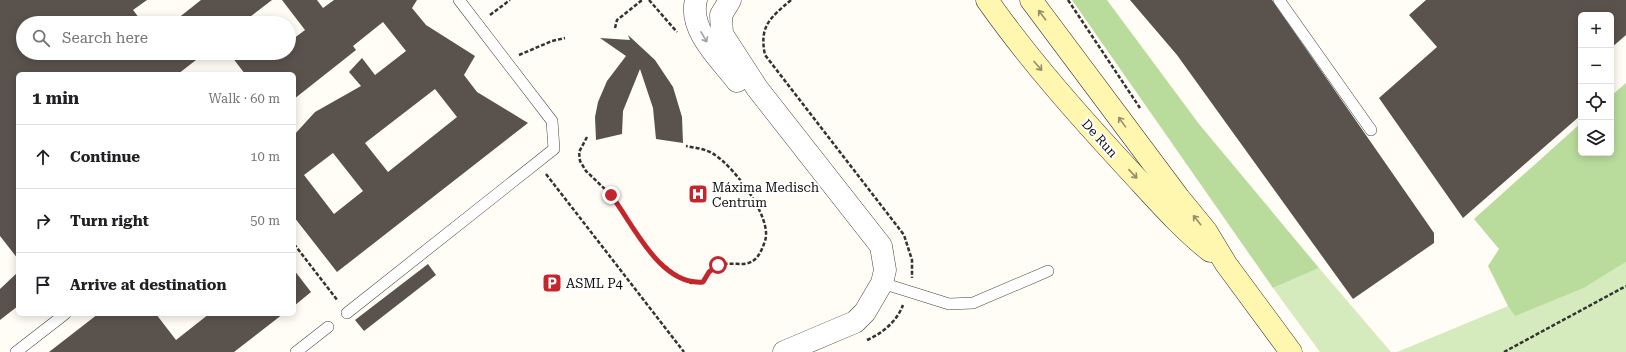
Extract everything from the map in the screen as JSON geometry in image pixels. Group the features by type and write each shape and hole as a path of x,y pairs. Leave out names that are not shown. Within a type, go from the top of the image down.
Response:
{"main road":[{"name":"De Run","path":"988,0 1013,36 1102,141 1187,232 1226,264"},
{"name":"De Run","path":"1031,0 1170,186 1206,231 1226,264 1291,352"}],"street":[{"path":"696,0 694,7 697,23 704,38 748,96 800,142"},
{"path":"730,0 721,15 722,34 757,88 882,246 885,270 882,283 865,312 855,322 784,352"}],"lane":[{"path":"347,313 554,149 552,121 459,0"},
{"path":"1279,0 1371,130"},
{"path":"882,283 949,304 972,303 1048,271"},
{"path":"16,352 62,316"},
{"path":"296,352 328,327"}],"path":[{"path":"488,16 510,0"},
{"path":"615,28 617,20 642,0"},
{"path":"765,55 763,43 764,28 775,14 791,0"},
{"path":"1068,0 1143,114"},
{"path":"484,11 492,22"},
{"path":"495,46 505,39 518,55 545,43 565,38"},
{"path":"587,137 579,152 580,161 586,171 615,200 645,248 680,278 691,283 703,282 709,272 718,265 746,265 757,256 766,240 764,220 755,200 731,170 716,155 701,149 686,146"},
{"path":"537,163 684,352"},
{"path":"1504,352 1626,286"}],"green space":[{"path":"1072,0 1107,0 1199,124 1319,268 1273,288"},
{"path":"1626,83 1626,262 1584,288 1515,316 1508,306 1488,266 1499,249 1474,219 1578,126 1578,156 1614,156 1614,93"},
{"path":"1626,262 1626,352 1397,352 1508,306 1515,315 1584,288"},
{"path":"1319,268 1391,352 1320,352 1273,288"}],"building":[{"path":"0,0 147,0 133,10 138,16 16,16 16,60 196,60 181,72 16,72 16,256 0,236"},
{"path":"201,0 272,0 251,16 181,16"},
{"path":"282,0 317,0 323,8 334,0 417,0 412,8 426,25 475,56 464,75 477,92 528,123 337,272 296,220 296,133 315,112 361,86 349,72 362,58 375,75 406,51 383,22 353,46 356,50 296,97 296,72 243,72 234,60 296,60 296,37 305,30 296,18 296,16 294,16","holes":["435,89 457,117 388,172 365,143","333,153 363,191 334,214 304,175"]},
{"path":"1130,0 1272,0 1434,233 1434,243 1353,299 1177,55"},
{"path":"1426,0 1626,0 1626,35 1614,45 1614,12 1578,12 1578,118 1463,218 1379,98 1437,47 1409,15"},
{"path":"628,35 655,60 673,87 682,117 683,143 656,139 653,108 640,69 623,111 622,134 596,140 595,117 598,102 607,81 626,56 600,38 630,40"},
{"path":"428,264 436,275 364,331 355,320"},
{"path":"296,273 311,292 296,304"},
{"path":"16,274 16,308 0,320 0,289"},
{"path":"95,316 158,316 176,340 206,316 280,316 234,352 49,352"}],"place":[{"name":"Máxima Medisch Centrum","path":"698,194"},
{"name":"ASML P4","path":"552,283"}],"route":[{"path":"611,195 622,209 636,236 645,248 680,278 691,283 703,282 709,272 718,265"}]}
